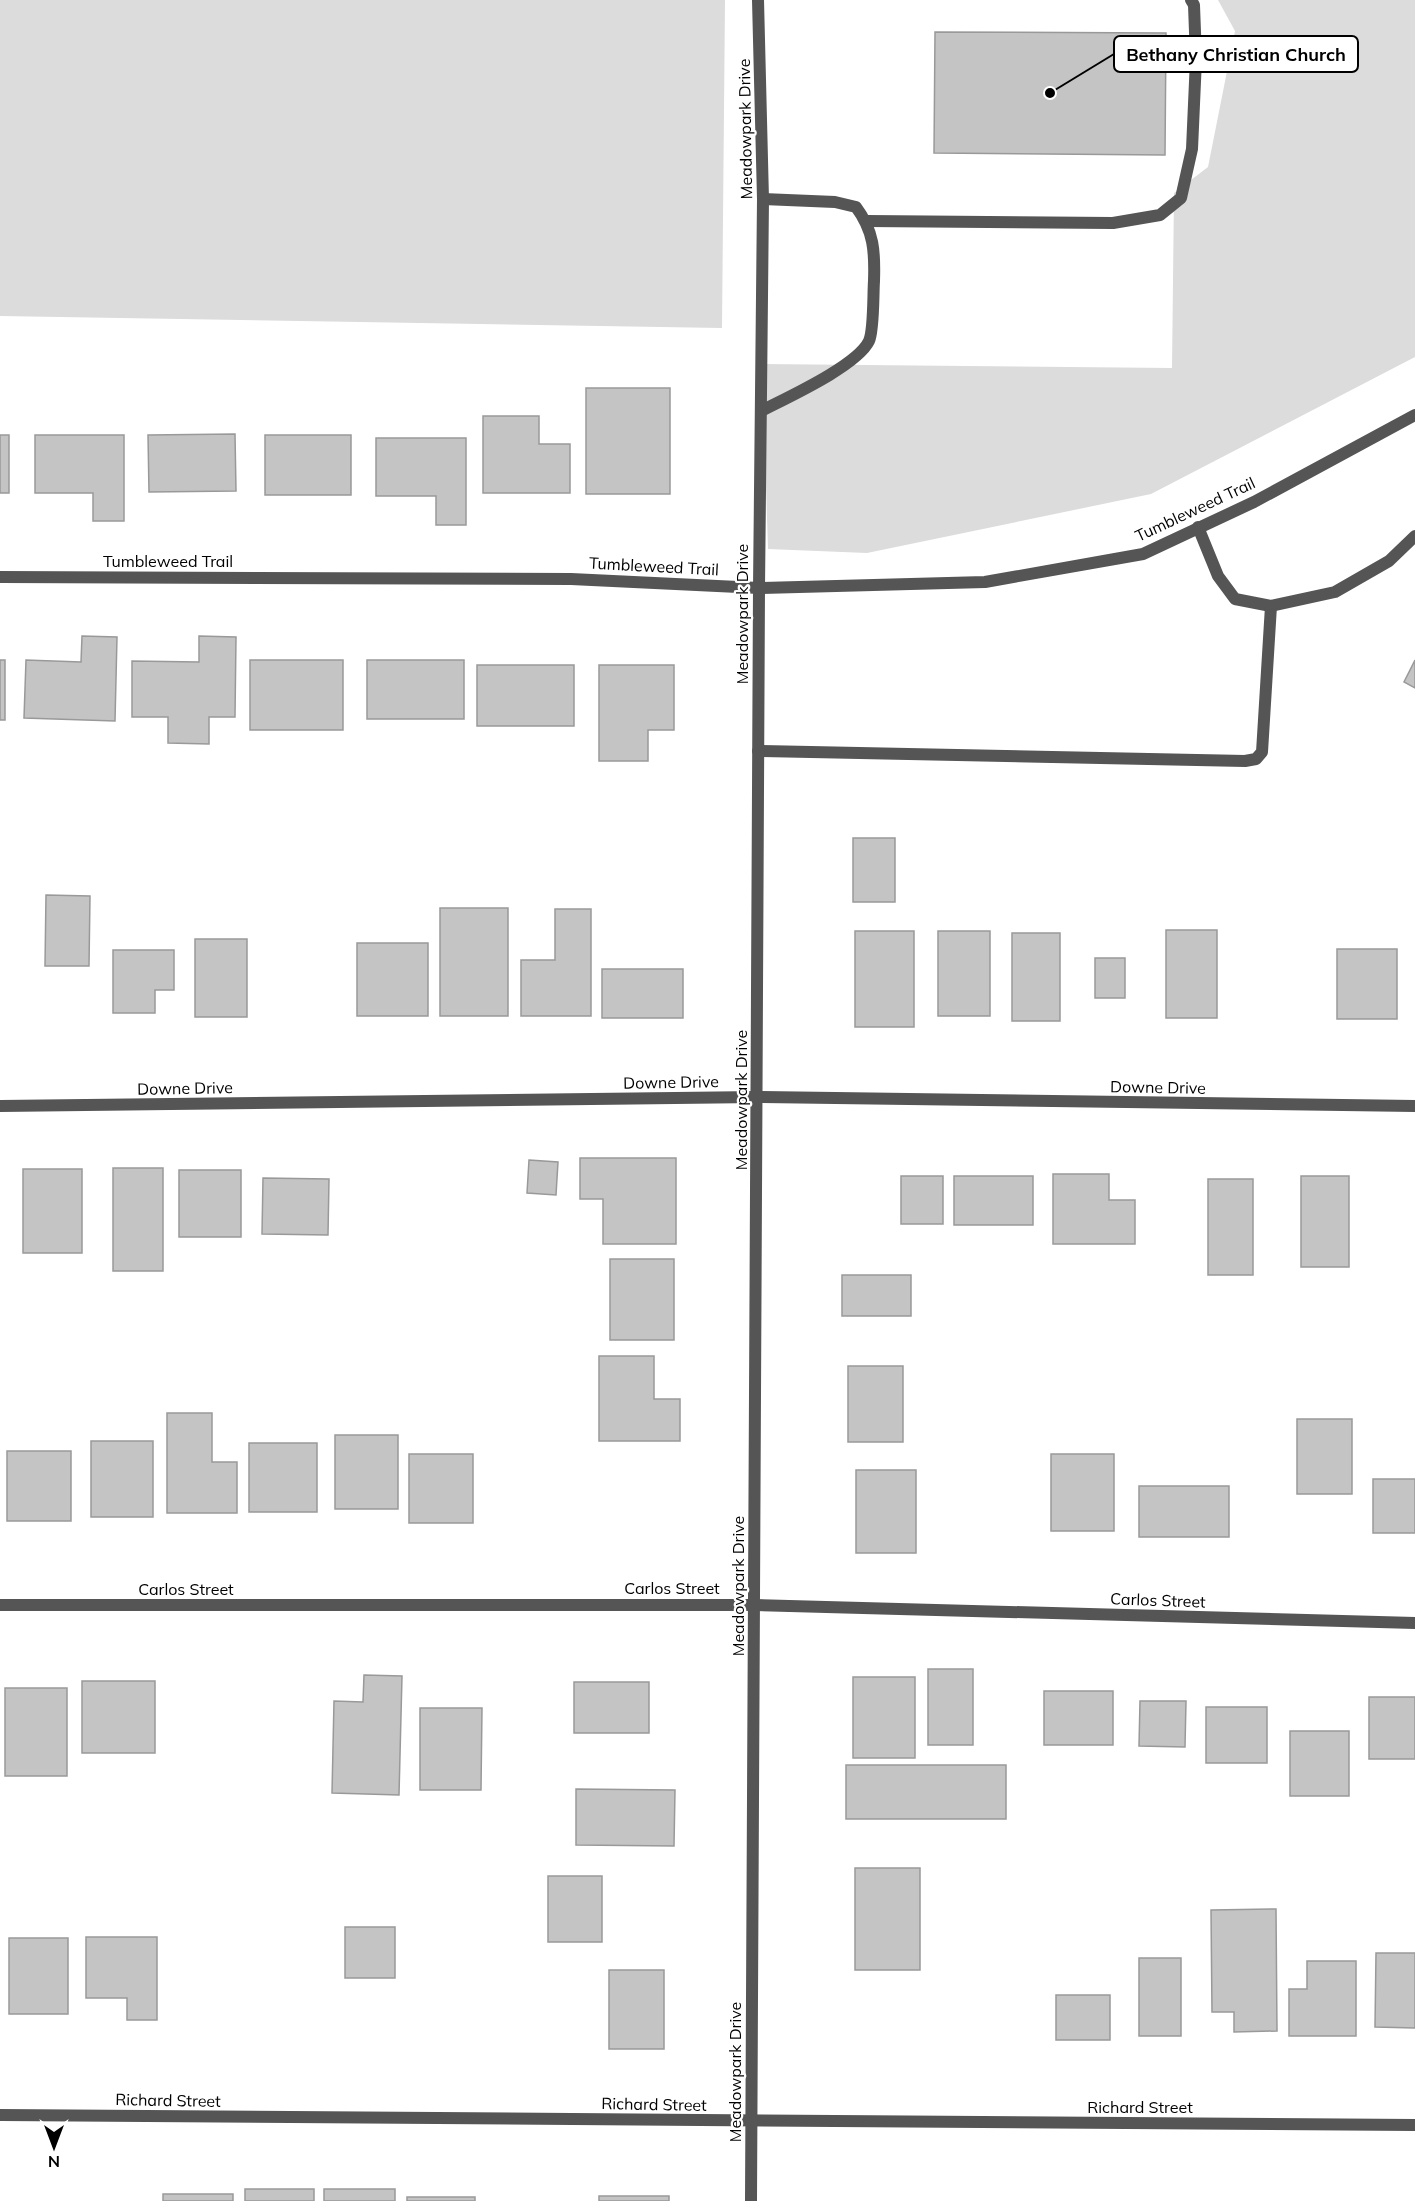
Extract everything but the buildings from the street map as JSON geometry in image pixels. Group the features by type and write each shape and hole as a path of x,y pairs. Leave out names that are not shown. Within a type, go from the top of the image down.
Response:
{"street":[{"name":"Meadowpark Drive","path":"751,2201 763,199 758,0"},
{"path":"867,221 1113,223 1160,215 1181,198 1192,149 1196,59 1194,5 1191,0"},
{"path":"761,411 821,379 852,359 869,341 874,265 872,240 867,221 856,207 835,202 763,199"},
{"name":"Tumbleweed Trail","path":"0,577 571,579 759,588 985,582 1143,554 1254,502 1415,415"},
{"path":"1198,527 1218,576 1235,600 1270,606 1335,592 1389,561 1415,536"},
{"path":"758,751 1233,761 1256,759 1262,752 1270,606"},
{"name":"Downe Drive","path":"0,1106 758,1097 1415,1106"},
{"name":"Carlos Street","path":"0,1605 755,1605 1415,1623"},
{"name":"Richard Street","path":"0,2115 1415,2125"}],"shaded area":[{"path":"0,0 725,0 722,328 0,316"},
{"path":"1218,0 1415,0 1415,357 1151,494 867,553 768,549 762,364 1172,368 1174,193 1208,167 1235,31"}],"place":[{"name":"Bethany Christian Church","path":"1050,93"}]}
